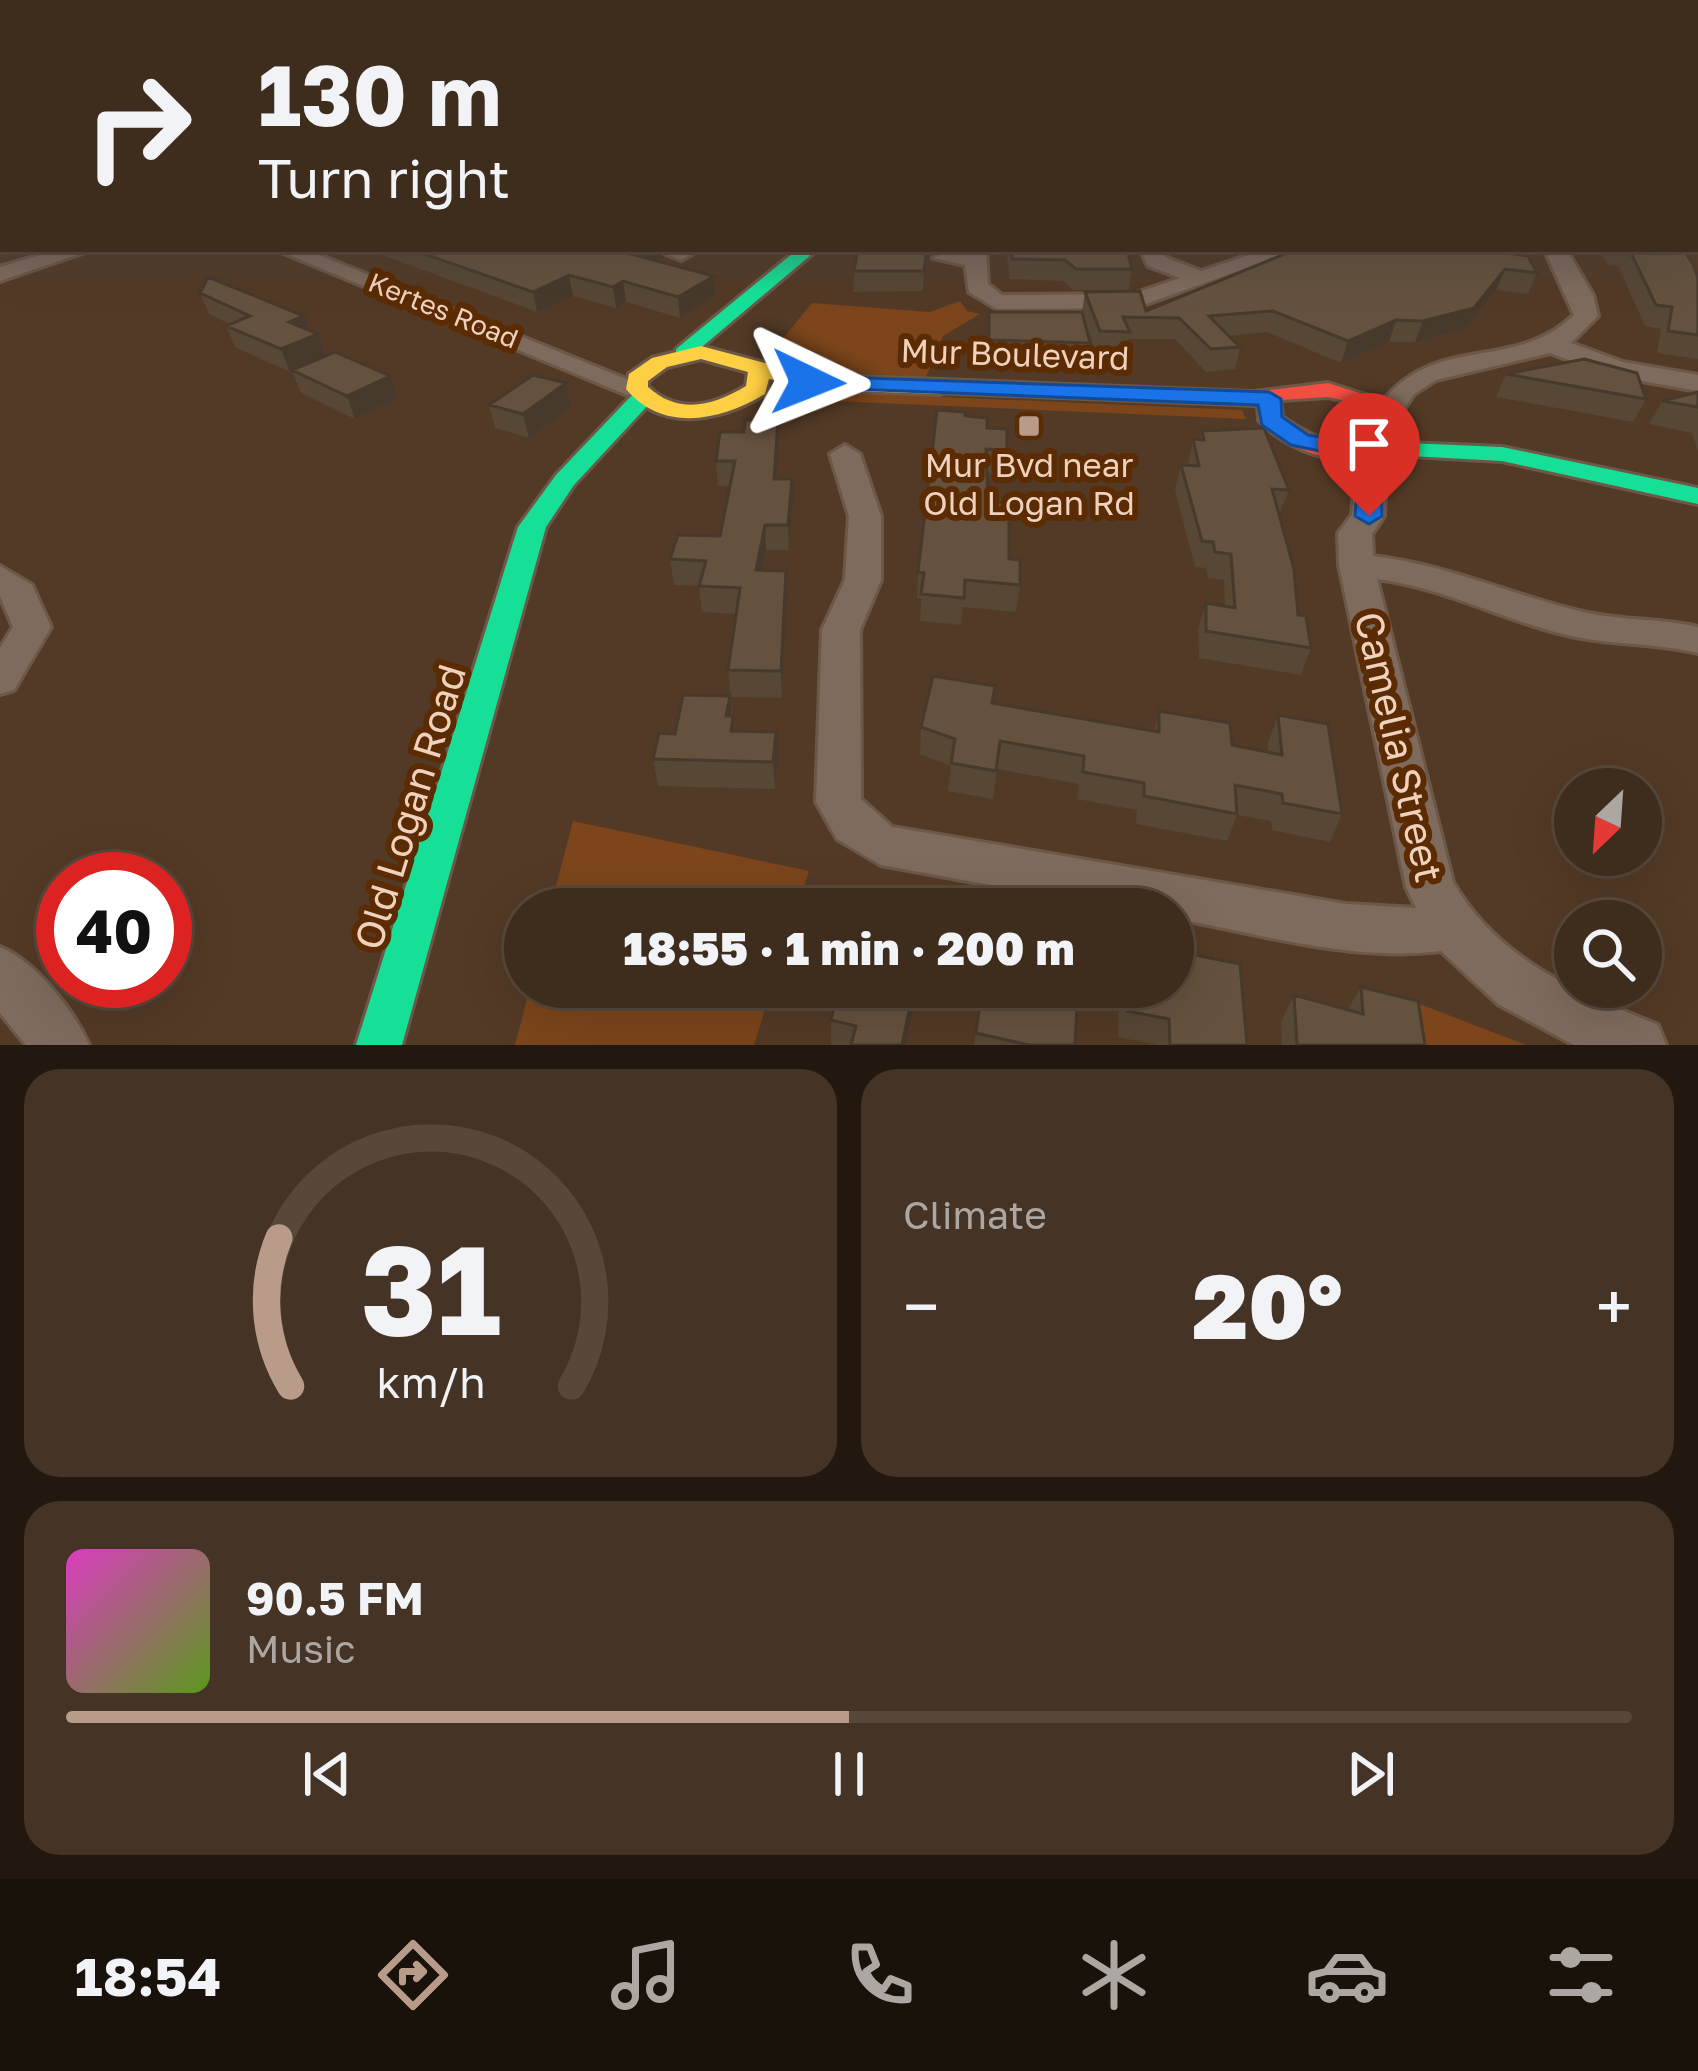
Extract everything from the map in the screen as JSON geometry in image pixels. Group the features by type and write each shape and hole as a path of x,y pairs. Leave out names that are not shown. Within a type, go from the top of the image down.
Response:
{"main road":[{"path":"678,354 808,252"},
{"path":"639,393 669,410 713,410 757,389 754,349 762,313 810,252"},
{"name":"Mur Boulevard","path":"678,354 754,349 808,382 1269,399 1301,387 1355,394"},
{"name":"Old Logan Road","path":"379,1045 532,527 639,393 644,370 678,354"},
{"path":"1355,394 1393,415 1494,455"},
{"path":"1269,399 1271,420 1311,444"},
{"name":"Mur Boulevard","path":"713,410 802,405 1082,421"},
{"name":"Old Logan Road","path":"515,592 587,484 663,423 713,410"},
{"path":"1375,463 1401,436 1393,415"},
{"path":"1246,431 1311,444"},
{"path":"1375,463 1413,446 1494,455 1698,496"}],"street":[{"path":"0,274 73,252"},
{"name":"Kertes Road","path":"307,252 639,393"},
{"path":"1152,252 1156,261 1201,279"},
{"path":"944,258 975,254 977,287 997,302 1135,302 1279,252"},
{"path":"1355,394 1547,343 1586,316 1553,262"},
{"path":"1547,343 1618,369 1698,383"},
{"name":"Kertes Road","path":"533,347 597,359 678,354"},
{"path":"1393,415 1396,393 1423,378"},
{"path":"1311,444 1375,463"},
{"path":"845,454 865,516 863,580 841,631 839,802 854,825 881,845 1322,923 1399,933 1447,927"},
{"name":"Camelia Street","path":"1375,463 1369,516 1355,533 1355,565 1430,887 1447,927 1490,970 1549,1006 1637,1045"},
{"path":"1355,565 1434,575 1579,625 1655,630 1698,640"},
{"path":"0,577 19,593 32,628 0,680"},
{"path":"0,971 61,1045"}],"shaded area":[{"path":"960,301 967,311 980,314 943,336 926,377 813,371 776,347 812,303 930,312"},
{"path":"811,391 1242,410 1246,419 809,400"},
{"path":"573,821 809,871 804,888 555,888"},
{"path":"1399,996 1526,1045 1408,1045"},
{"path":"525,1008 765,1008 754,1045 515,1045"}],"building":[{"path":"419,252 629,252 714,276 678,297 623,281 613,287 569,275 533,292"},
{"path":"857,252 927,252 924,271 854,271"},
{"path":"1011,252 1128,252 1132,269 1076,269 1065,260 1012,259"},
{"path":"1499,252 1528,256 1537,273 1505,269 1474,308 1423,321 1396,320 1348,341 1273,311 1209,316 1240,347 1211,349 1179,318 1123,317 1130,332 1100,331 1085,292 1140,291 1146,311 1287,253"},
{"path":"1630,252 1685,252 1698,278 1698,335 1668,331 1672,307 1656,305"},
{"path":"208,277 304,316 289,322 318,334 281,349 226,326 250,316 200,293"},
{"path":"989,312 1082,312 1090,343 989,340"},
{"path":"335,352 390,376 347,396 292,370"},
{"path":"1584,359 1637,373 1646,399 1506,374"},
{"path":"533,375 566,383 523,414 489,405"},
{"path":"1698,392 1698,407 1662,401"},
{"path":"937,410 965,412 965,416 987,418 987,428 1007,429 1007,450 986,449 988,501 1009,503 1009,559 1020,560 1020,585 965,580 964,598 921,594 924,573 918,572"},
{"path":"745,420 778,420 774,479 792,479 788,525 765,525 756,570 786,571 781,671 728,670 740,588 699,586 706,561 670,559 678,535 720,536 735,461 716,461 720,432 744,432"},
{"path":"1264,428 1289,490 1272,489 1294,569 1298,615 1306,616 1311,648 1206,631 1206,603 1235,608 1231,554 1215,552 1213,542 1202,541 1181,465 1199,466 1193,439 1204,440 1202,431"},
{"path":"933,676 995,686 992,703 1159,732 1159,711 1230,723 1232,745 1282,755 1278,715 1328,724 1342,814 1283,803 1282,794 1235,785 1237,814 1144,796 1144,783 1083,772 1084,756 1000,741 996,771 951,763 955,739 921,727"},
{"path":"683,695 730,696 726,716 733,716 731,731 776,732 773,762 653,759 659,733 675,734"},
{"path":"1194,955 1240,964 1247,1045 1170,1045 1169,1019 1127,1011 1194,1008"},
{"path":"1361,987 1418,1001 1425,1045 1297,1045 1294,995 1363,1014"},
{"path":"834,1008 910,1008 902,1045 851,1045 856,1026 831,1020"},
{"path":"979,1008 1077,1008 1075,1045 1029,1045 976,1033"}],"traffic: fast":[{"path":"683,353 805,252"},
{"path":"379,1045 532,527 565,480 642,398"},
{"path":"1383,449 1502,454 1698,496"}],"traffic: slow":[{"path":"759,371 757,389 712,410 664,408 637,389 637,379 659,362 701,353 810,382 940,387"}],"traffic: jam":[{"path":"940,387 1253,399 1328,390 1380,407 1397,418 1401,436 1369,452 1318,447 1271,420 1269,399"}],"place":[{"name":"Mur Bvd near Old Logan Rd","path":"1029,426"}],"route":[{"path":"808,382 1269,399 1266,410 1271,420 1299,440 1340,451 1372,452 1369,516"}]}
